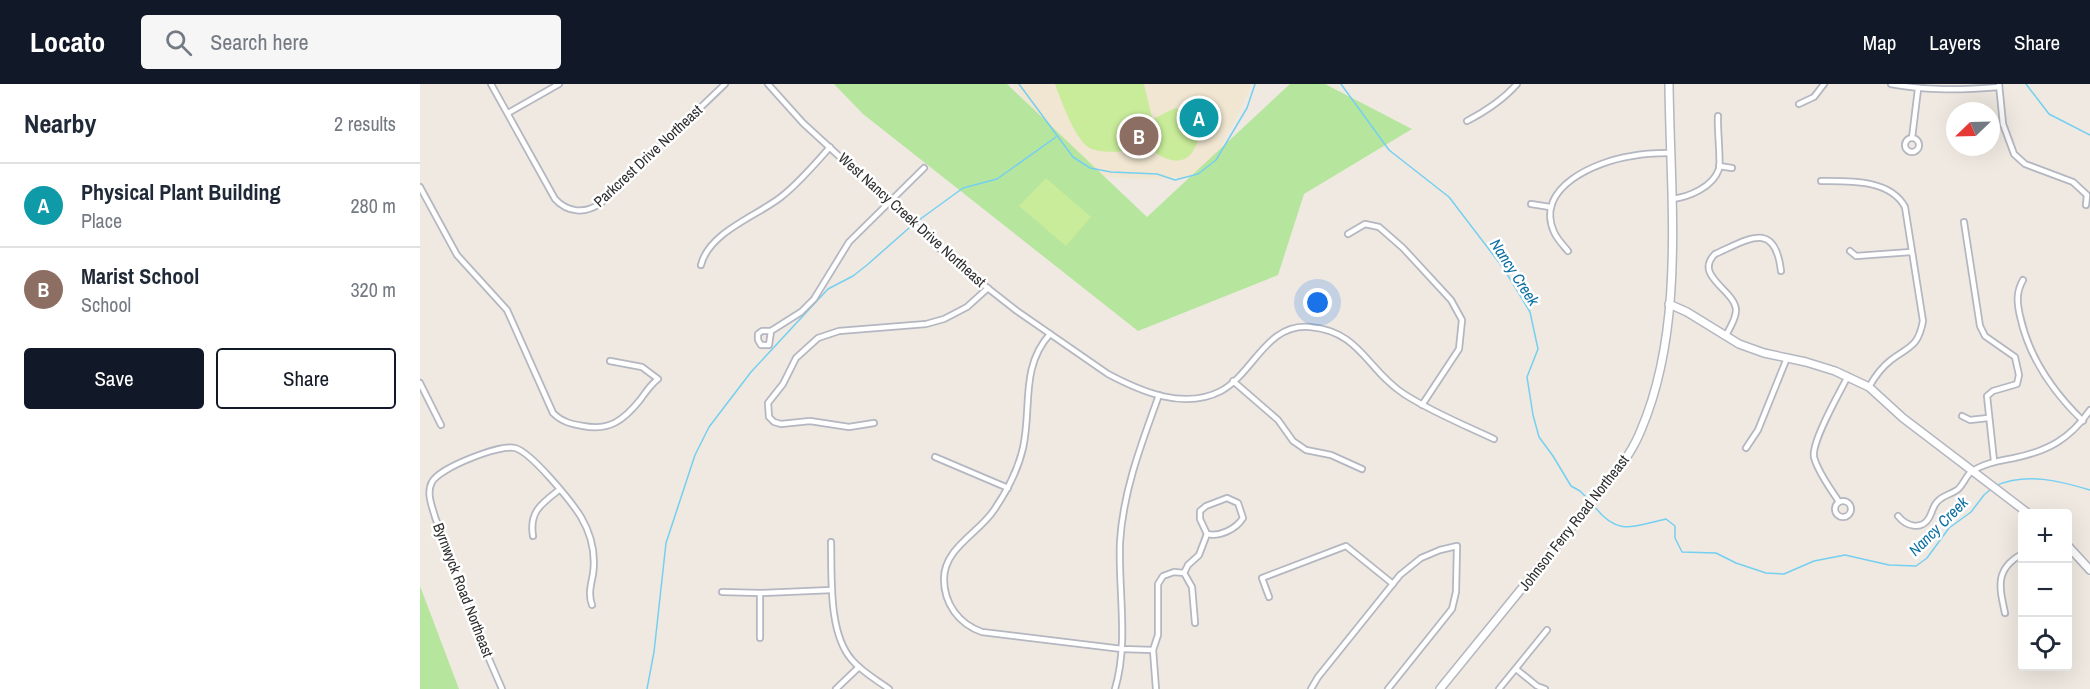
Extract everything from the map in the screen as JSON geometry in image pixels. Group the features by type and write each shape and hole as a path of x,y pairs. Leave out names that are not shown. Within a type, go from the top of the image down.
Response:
{"main road":[{"name":"Johnson Ferry Road Northeast","path":"1440,689 1597,497 1622,464 1641,431 1663,363 1669,304 1672,199 1669,84"},
{"path":"1669,304 1687,312 1739,344 1764,353 1806,362 1848,376 1869,387 1903,418 2025,509"},
{"path":"2072,551 2090,570"}],"street":[{"name":"Parkcrest Drive Northeast","path":"490,84 555,199 569,209 585,210 601,203 724,84"},
{"path":"508,113 559,84"},
{"name":"West Nancy Creek Drive Northeast","path":"768,84 803,123 952,260 1050,334 1108,374 1124,382 1174,399 1191,399 1221,391 1276,336 1290,329 1308,326 1342,335 1354,344 1377,372 1394,387 1422,405 1494,439"},
{"path":"1467,121 1488,110 1517,84"},
{"path":"1798,104 1814,98 1824,84"},
{"path":"1891,84 1918,89 1953,90 1999,86 2003,124 2014,154 2025,164 2073,182 2088,195 2086,205"},
{"path":"1912,138 1918,89"},
{"path":"1672,199 1687,196 1702,189 1715,174 1719,166 1718,116"},
{"path":"701,265 711,245 735,226 782,196 830,147"},
{"path":"1568,251 1553,230 1550,207 1559,190 1588,171 1630,156 1670,153"},
{"path":"1719,166 1732,168"},
{"path":"771,332 801,312 814,299 849,242 924,168"},
{"path":"1821,181 1854,181 1893,192 1905,207 1923,321 1921,334 1912,347 1882,368 1869,387"},
{"path":"420,187 457,255 507,310 553,413 560,419 573,424 596,428 612,425 626,415 651,384 658,379 642,367 610,361"},
{"path":"1531,204 1550,207"},
{"path":"1964,222 1982,331 2015,357 2019,375 2017,384 1989,393 1987,396 1994,461"},
{"path":"1348,234 1365,224 1379,227 1403,248 1451,300 1462,320 1459,350 1422,405"},
{"path":"1726,336 1736,310 1732,299 1712,277 1709,270 1712,257 1756,237 1764,238 1775,246 1781,271"},
{"path":"1850,251 1856,255 1911,252"},
{"path":"2023,280 2018,293 2019,309 2032,356 2051,386 2083,421"},
{"path":"873,423 849,428 810,421 781,424 769,417 768,403 783,384 796,358 818,338 839,331 926,324 944,319 967,307 987,288"},
{"path":"1050,334 1040,346 1033,361 1023,448 1008,488 991,515 967,537 949,562 944,579 953,611 970,628 982,632 1122,649 1153,650"},
{"path":"1746,448 1758,430 1787,358"},
{"path":"1839,502 1819,467 1814,451 1820,432 1848,376"},
{"path":"1233,381 1278,420 1293,441 1306,450 1331,455 1362,469"},
{"path":"420,385 441,425"},
{"path":"1114,689 1122,659 1122,527 1133,468 1159,395"},
{"path":"1898,516 1912,526 1924,523 1939,500 1956,491 1970,473 1994,461 2031,454 2062,441 2083,421 2090,410"},
{"path":"1962,416 1970,420 1988,418"},
{"name":"Byrnwyck Road Northeast","path":"502,689 480,638 430,498 431,484 442,472 493,449 515,448 528,455 582,519 592,542 594,562 590,595 592,605"},
{"path":"935,457 1008,488"},
{"path":"533,536 531,524 534,513 559,490"},
{"path":"1184,573 1199,555 1207,534 1200,519 1200,511 1206,506 1227,498 1238,503 1243,518 1238,526 1215,536 1207,534"},
{"path":"831,542 832,590 841,642 851,660 889,689"},
{"path":"1269,597 1262,578 1346,546 1393,584"},
{"path":"1311,689 1400,575 1421,558 1457,546 1456,592 1452,609 1388,689"},
{"path":"2005,613 2000,579 2008,563 2018,557"},
{"path":"1156,689 1153,650 1158,635 1158,584 1164,576 1174,572 1184,573"},
{"path":"1184,573 1192,587 1195,623"},
{"path":"722,592 832,590"},
{"path":"760,593 760,638"},
{"path":"1499,689 1547,630"},
{"path":"836,689 859,667"},
{"path":"1516,669 1545,689"}],"shaded area":[{"path":"1013,84 1251,84 1223,142 1219,160 1194,178 1143,179 1080,175"}],"green space":[{"path":"834,84 1007,84 1147,217 1290,84 1325,84 1412,129 1304,194 1278,275 1138,331 863,114"},
{"path":"1055,84 1144,84 1152,118 1144,146 1116,152 1094,150 1088,147 1073,127"},
{"path":"1175,108 1179,109 1198,140 1189,156 1176,161 1161,156 1145,146 1153,119"},
{"path":"1046,178 1091,217 1066,246 1019,206"},
{"path":"420,586 459,689 420,689"}],"waterway":[{"name":"Nancy Creek","path":"1019,84 1073,157 1090,168 1111,172 1157,174 1175,180 1198,174 1216,160 1247,108 1255,84"},
{"name":"Nancy Creek","path":"1341,84 1389,150 1449,197 1504,269 1530,312 1538,349 1527,377 1539,437 1571,486 1589,500"},
{"path":"2026,84 2049,114 2090,135"},
{"path":"919,220 963,188 997,179 1056,137"},
{"path":"647,689 654,652 666,543 695,455 709,427 751,372 828,289 853,276 909,228"},
{"name":"Nancy Creek","path":"1995,486 2019,479 2043,479 2090,490"},
{"name":"Nancy Creek","path":"1594,506 1603,516 1619,526 1635,526 1666,519 1675,526 1675,538 1682,552 1716,553 1736,563 1766,573 1784,574 1814,561 1845,555 1889,565 1916,566 1927,558 1949,528 1971,512 1991,489"}],"place":[{"name":"Physical Plant Building","path":"1199,118"},
{"name":"Marist School","path":"1139,136"}]}
